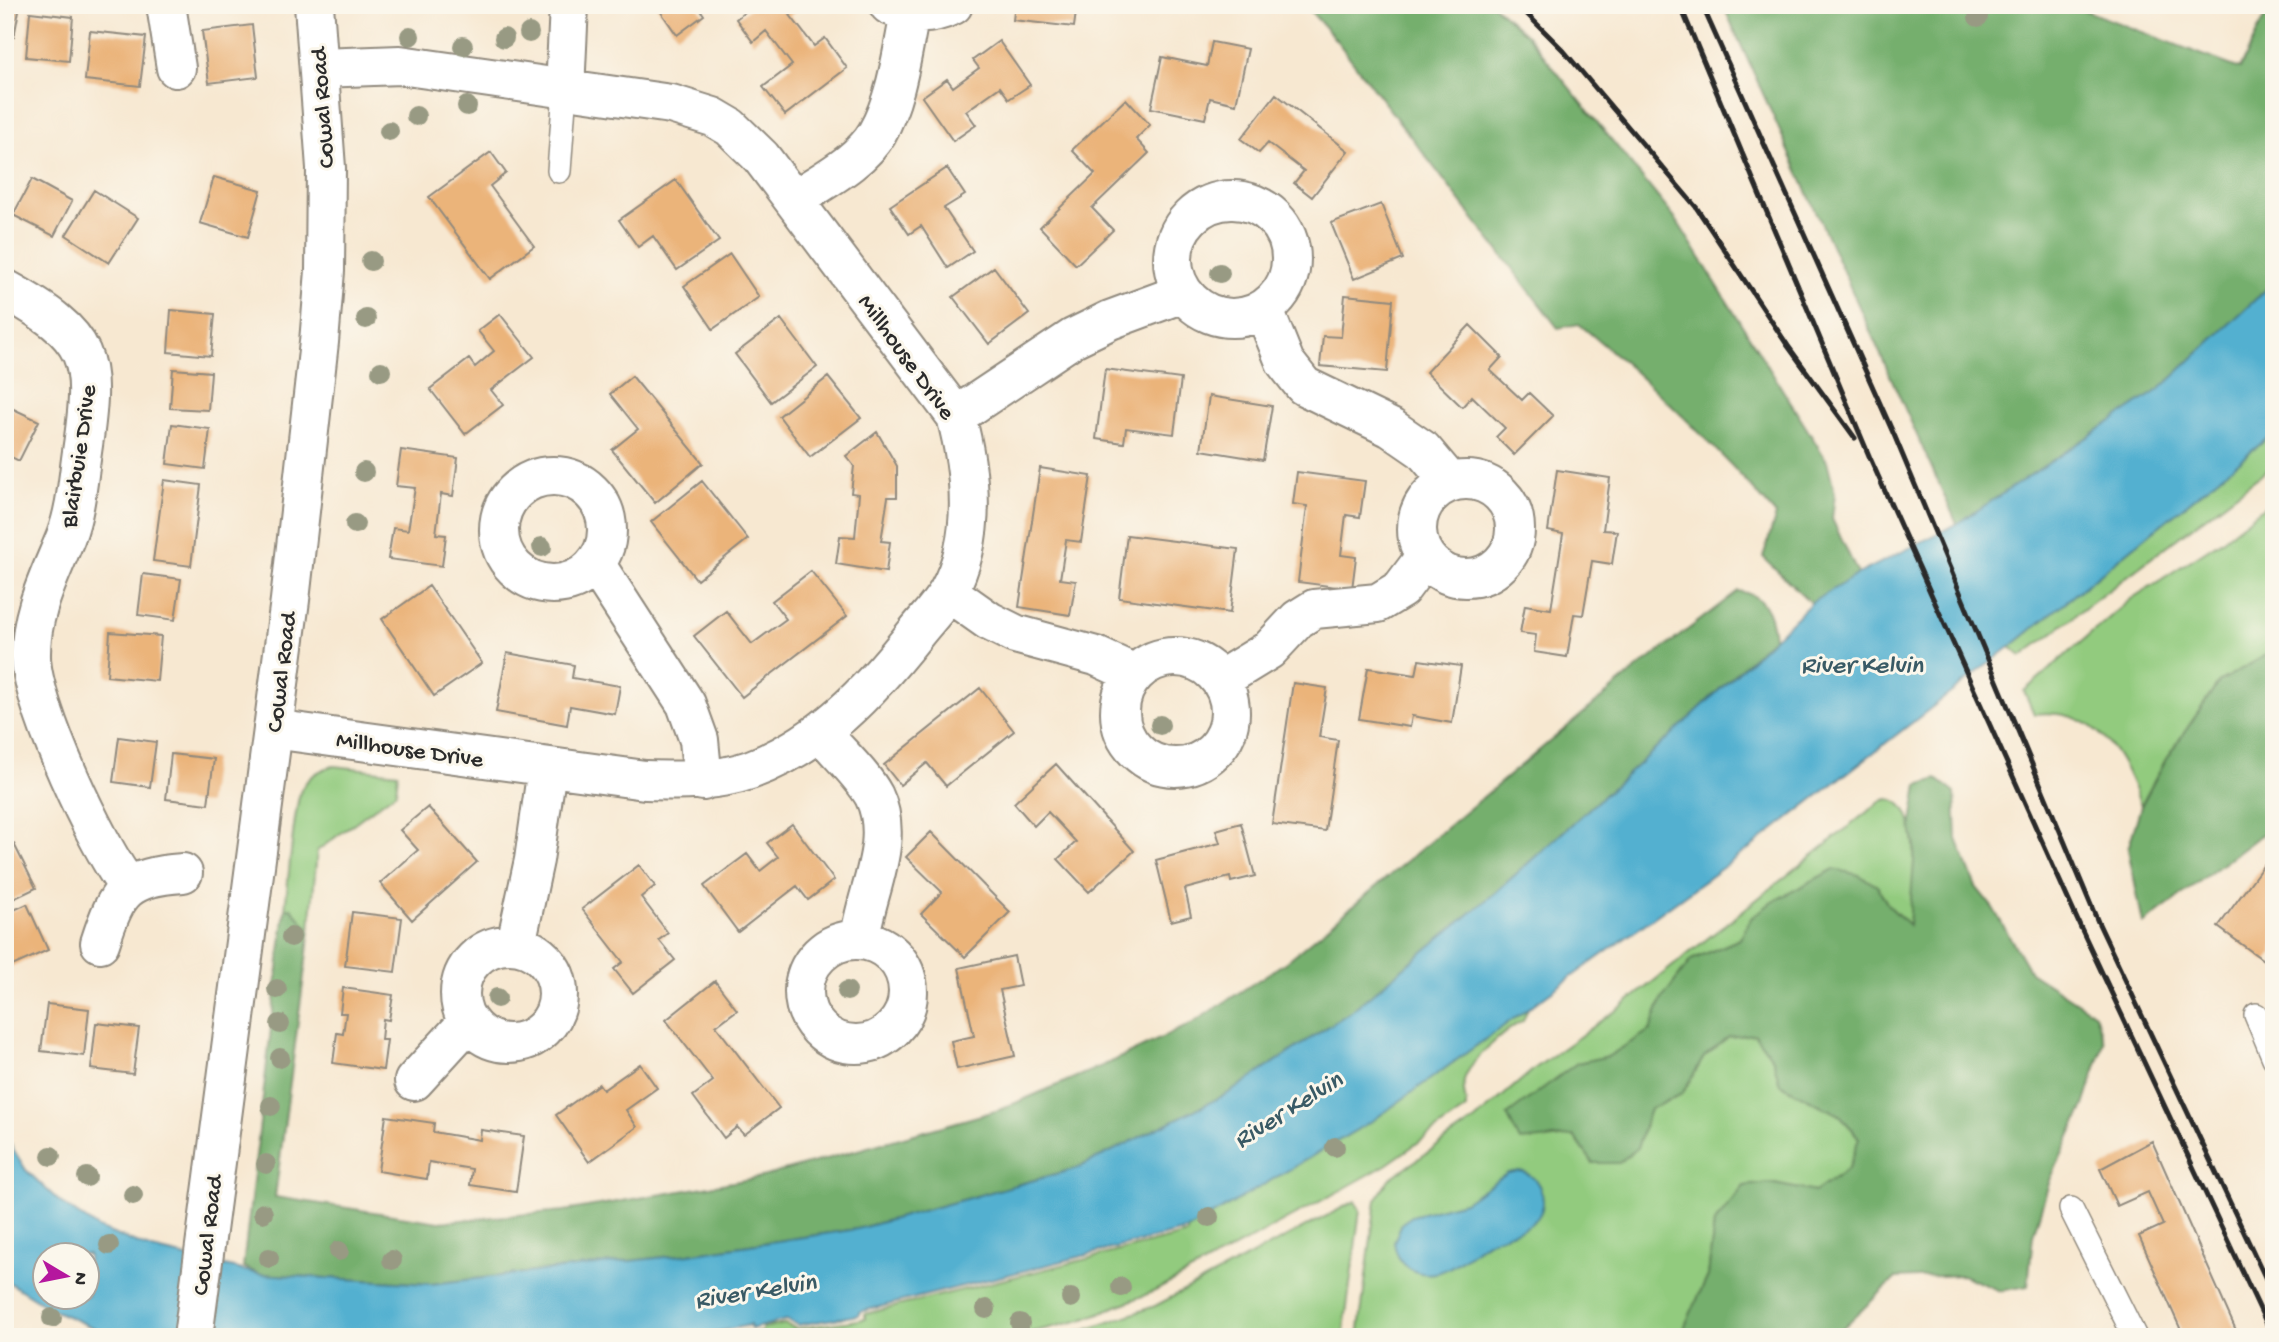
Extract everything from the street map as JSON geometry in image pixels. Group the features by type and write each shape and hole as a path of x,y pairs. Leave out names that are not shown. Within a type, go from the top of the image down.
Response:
{"street":[{"path":"166,5 176,68"},
{"name":"Cowal Road","path":"193,1337 273,729 312,411 323,294 326,168 314,5"},
{"path":"565,90 569,5"},
{"path":"794,200 853,159 877,134 895,86 900,9 932,14 953,5"},
{"name":"Millhouse Drive","path":"273,729 645,780 703,781 749,770 822,733 870,691 948,592 967,528 970,491 966,454 956,416 747,141 713,117 671,104 400,65 320,68"},
{"path":"1231,200 1256,205 1276,220 1289,242 1291,268 1282,292 1264,310 1242,318 1220,317 1199,309 1184,293 1174,270 1174,244 1186,221 1206,205 1231,200"},
{"name":"Blairbuie Drive","path":"5,289 60,324 82,353 89,372 89,406 73,509 67,534 38,600 31,655 36,692 46,720 105,852 128,886"},
{"path":"956,416 1073,338 1110,320 1184,293"},
{"path":"1264,310 1285,362 1304,386 1391,428 1423,450 1450,482"},
{"path":"1468,480 1486,484 1501,494 1511,509 1516,526 1513,544 1505,560 1491,572 1474,578 1456,578 1438,570 1425,557 1417,536 1419,513 1432,494 1450,482 1468,480"},
{"path":"1220,680 1269,650 1298,619 1314,608 1378,603 1401,589 1425,557"},
{"path":"596,565 686,704 699,740 703,781"},
{"path":"948,592 989,621 1015,634 1096,656 1135,674"},
{"path":"1180,657 1203,664 1220,680 1229,701 1229,724 1220,744 1203,760 1182,767 1159,765 1139,755 1126,737 1120,715 1123,693 1135,674 1155,660 1180,657"},
{"path":"822,733 873,796 881,824 883,845 863,911 860,939"},
{"path":"516,944 534,860 547,768"},
{"path":"100,943 116,901 128,886 156,875 183,873"},
{"path":"516,944 535,951 549,965 558,984 558,1004 549,1023 535,1037 516,1043 497,1043 481,1035 468,1022 460,1001 462,978 474,959 493,947 516,944"},
{"path":"414,1081 468,1022"}],"lane":[{"path":"559,171 565,90"},
{"path":"2256,1015 2274,1058"},
{"path":"2071,1209 2135,1337"}],"green space":[{"path":"1305,5 1493,5 1527,35 1677,221 1827,461 1835,493 1832,519 1858,574 1811,603 1763,557 1776,515 1706,439 1606,347 1579,324 1558,328 1336,40"},
{"path":"1723,5 2071,5 2240,69 2270,5 2274,5 2274,282 2160,389 1957,524"},
{"path":"2274,433 2274,465 2022,656 2010,647"},
{"path":"2274,499 2274,651 2220,681 2166,759 2141,806 2125,769 2104,738 2091,726 2075,718 2056,714 2034,714 2024,691 2131,599 2222,540"},
{"path":"1738,591 1755,596 1765,606 1774,637 1677,730 1496,892 1350,1012 1229,1093 1078,1168 857,1229 682,1255 431,1284 259,1274 243,1267 285,909 291,908 310,930 275,1197 439,1222 564,1211 762,1177 999,1110 1191,1024 1286,962 1634,671"},
{"path":"2274,651 2274,825 2143,924 2128,849 2141,806 2166,759 2220,681"},
{"path":"334,766 398,773 396,792 317,851 310,930 291,908 285,909 294,827 302,788 316,774"},
{"path":"1937,779 1955,793 1957,839 1976,887 1993,908 2030,972 2095,1014 2104,1042 2084,1106 2050,1180 2033,1235 2028,1286 2000,1291 1962,1275 1896,1278 1833,1337 1677,1337 1683,1330 1708,1276 1714,1223 1744,1186 1769,1183 1815,1192 1849,1168 1859,1138 1841,1116 1780,1084 1773,1059 1754,1034 1729,1037 1704,1057 1682,1094 1650,1109 1637,1148 1619,1163 1593,1163 1574,1136 1520,1141 1507,1115 1577,1063 1609,1056 1650,1030 1662,999 1691,960 1740,939 1751,918 1772,902 1834,869 1859,875 1877,886 1888,905 1909,925 1915,847 1911,828 1918,785"},
{"path":"1888,799 1900,804 1908,816 1913,833 1914,874 1909,926 1888,905 1877,886 1751,918 1740,939 1691,960 1662,999 1651,1030 1609,1056 1577,1063 1547,1140 1574,1136 1593,1163 1637,1148 1650,1109 1682,1094 1704,1057 1729,1037 1754,1034 1773,1059 1780,1084 1841,1116 1859,1138 1849,1168 1815,1192 1769,1183 1714,1223 1708,1276 1683,1330 1677,1337 1567,1337 1521,1332 1506,1337 1358,1337 1376,1200 1389,1179 1475,1120 1534,1069 1621,1007 1881,801"},
{"path":"1528,1008 1523,1021 1489,1047 1467,1073 1464,1081 1466,1109 1386,1165 1155,1291 1082,1320 1012,1337 716,1337 747,1331 748,1334 762,1332 762,1328 785,1324 797,1329 865,1319 865,1314 1187,1234 1187,1230 1375,1119"},
{"path":"1355,1201 1360,1210 1343,1337 1066,1337 1155,1306"}],"water":[{"name":"River Kelvin","path":"2274,282 2274,433 2010,647 1754,845 1375,1119 1187,1230 859,1312 859,1315 798,1325 786,1320 751,1329 750,1325 693,1337 115,1337 53,1310 102,1310 102,1240 32,1240 32,1297 5,1280 5,1136 26,1170 60,1202 98,1228 152,1249 259,1274 431,1284 682,1255 857,1229 1078,1168 1229,1093 1350,1012 1496,892 1677,730 1811,603 1858,574 1957,524 2160,389"},
{"path":"1519,1171 1537,1182 1543,1196 1541,1210 1534,1222 1491,1240 1445,1270 1425,1274 1409,1269 1402,1263 1394,1242 1402,1223 1412,1216 1464,1202 1508,1173"}],"building":[{"path":"5,5 20,5 14,37 5,35"},
{"path":"656,5 697,5 704,15 677,35"},
{"path":"754,5 799,5 801,8 790,15 814,46 825,38 847,68 785,115 763,87 792,65 766,31 753,42 736,19"},
{"path":"1015,5 1077,5 1074,27 1013,20"},
{"path":"30,12 73,17 69,61 26,57"},
{"path":"252,25 258,77 209,83 202,31"},
{"path":"90,31 146,37 140,86 85,80"},
{"path":"999,41 1030,85 1009,99 1000,87 966,111 976,125 953,141 922,97 947,79 953,87 979,68 973,60"},
{"path":"1212,42 1248,49 1236,104 1210,98 1205,119 1151,108 1162,57 1207,66"},
{"path":"1276,94 1348,151 1312,197 1294,183 1304,171 1268,143 1259,153 1241,139"},
{"path":"1126,99 1150,125 1136,139 1149,153 1092,208 1113,230 1076,265 1040,227 1095,174 1072,150"},
{"path":"491,152 506,173 490,186 534,246 490,279 429,197"},
{"path":"947,168 965,195 944,208 973,251 948,268 921,226 909,234 890,206"},
{"path":"214,177 261,190 248,237 200,223"},
{"path":"32,179 72,201 54,236 13,215"},
{"path":"676,180 719,241 677,270 653,236 638,247 619,220"},
{"path":"94,190 138,218 109,263 66,235"},
{"path":"1381,204 1403,259 1354,279 1331,223"},
{"path":"730,254 759,297 713,329 684,286"},
{"path":"994,267 1029,314 989,344 953,297"},
{"path":"1345,295 1393,300 1387,372 1320,366 1323,336 1341,337"},
{"path":"171,310 215,314 211,356 168,352"},
{"path":"500,314 534,357 491,390 503,405 465,434 430,389 469,359 475,367 494,351 478,331"},
{"path":"781,319 817,367 771,402 735,354"},
{"path":"1470,325 1502,357 1490,370 1522,400 1529,393 1553,416 1514,455 1496,437 1505,428 1472,396 1462,407 1426,372"},
{"path":"173,369 211,372 208,410 170,408"},
{"path":"1105,369 1181,379 1174,434 1126,428 1124,443 1096,439"},
{"path":"632,376 703,463 655,503 612,450 638,429 610,394"},
{"path":"828,377 861,418 810,457 779,416"},
{"path":"1209,396 1272,406 1263,460 1201,450"},
{"path":"5,405 39,421 19,461 5,454"},
{"path":"172,424 210,429 205,469 167,464"},
{"path":"877,432 897,466 897,497 888,497 881,541 890,542 886,572 836,564 840,536 855,537 859,494 851,493 854,466 846,456"},
{"path":"401,450 458,458 453,496 441,494 436,534 446,535 442,566 388,559 393,528 408,530 415,488 396,486"},
{"path":"1040,468 1091,476 1081,542 1066,540 1060,579 1076,581 1070,615 1019,607"},
{"path":"1557,470 1610,478 1603,530 1617,531 1612,564 1592,561 1583,615 1574,614 1567,657 1534,652 1536,635 1520,633 1525,605 1551,609 1563,534 1548,531"},
{"path":"1297,472 1365,481 1360,517 1346,515 1341,555 1356,557 1352,589 1298,582 1307,506 1293,504"},
{"path":"164,480 201,485 191,566 153,561"},
{"path":"702,481 748,539 697,580 651,522"},
{"path":"1127,535 1238,549 1230,613 1119,598"},
{"path":"811,571 847,616 742,697 694,636 726,611 752,644 786,619 772,601"},
{"path":"143,574 181,579 175,620 138,615"},
{"path":"429,586 482,663 434,696 382,619"},
{"path":"110,632 161,636 157,681 107,676"},
{"path":"507,653 574,665 572,678 620,686 615,714 570,706 567,725 496,712"},
{"path":"1419,660 1461,666 1452,723 1412,716 1410,727 1359,719 1368,668 1416,675"},
{"path":"1293,683 1327,688 1319,737 1338,740 1325,831 1272,824"},
{"path":"980,688 1014,731 946,786 927,763 900,785 884,765"},
{"path":"119,737 156,742 150,787 113,782"},
{"path":"171,754 214,759 208,804 166,799"},
{"path":"1056,764 1134,851 1089,892 1058,859 1076,842 1048,812 1034,826 1014,803"},
{"path":"428,807 477,862 412,920 380,883 418,850 400,830"},
{"path":"1241,823 1255,876 1231,882 1230,877 1185,889 1191,916 1171,921 1156,860 1220,843 1216,830"},
{"path":"792,824 834,880 808,900 797,886 738,932 704,886 747,854 760,871 778,857 767,843"},
{"path":"931,832 1010,912 965,957 921,914 942,892 906,857"},
{"path":"14,844 36,888 5,903 5,849"},
{"path":"2274,851 2274,951 2266,962 2218,927"},
{"path":"639,865 655,886 641,897 668,933 659,940 675,960 633,993 614,969 623,962 582,909"},
{"path":"27,904 48,950 10,967 5,956 5,914"},
{"path":"352,912 402,918 395,972 345,966"},
{"path":"1014,956 1020,986 1000,990 1015,1056 957,1069 951,1041 974,1036 959,968"},
{"path":"715,981 737,1010 716,1026 779,1108 744,1135 737,1127 724,1138 693,1096 713,1081 666,1020"},
{"path":"343,988 393,995 389,1020 383,1019 381,1040 387,1040 383,1070 333,1063 337,1033 343,1034 346,1013 340,1013"},
{"path":"47,1004 89,1009 84,1056 41,1051"},
{"path":"96,1023 139,1028 133,1074 91,1069"},
{"path":"640,1064 657,1088 626,1110 637,1127 589,1162 556,1115 599,1084 603,1090"},
{"path":"386,1116 434,1123 433,1132 480,1140 481,1130 524,1136 516,1192 470,1185 472,1169 429,1162 427,1179 378,1171"},
{"path":"2152,1141 2239,1337 2184,1337 2139,1236 2163,1225 2148,1192 2117,1206 2100,1169"}],"railway":[{"path":"1518,5 1564,51 1696,207 1788,346 1855,438"},
{"path":"1680,5 1870,458 2081,928 2273,1337"},
{"path":"1702,5 1895,437 2098,922 2274,1296"}]}
